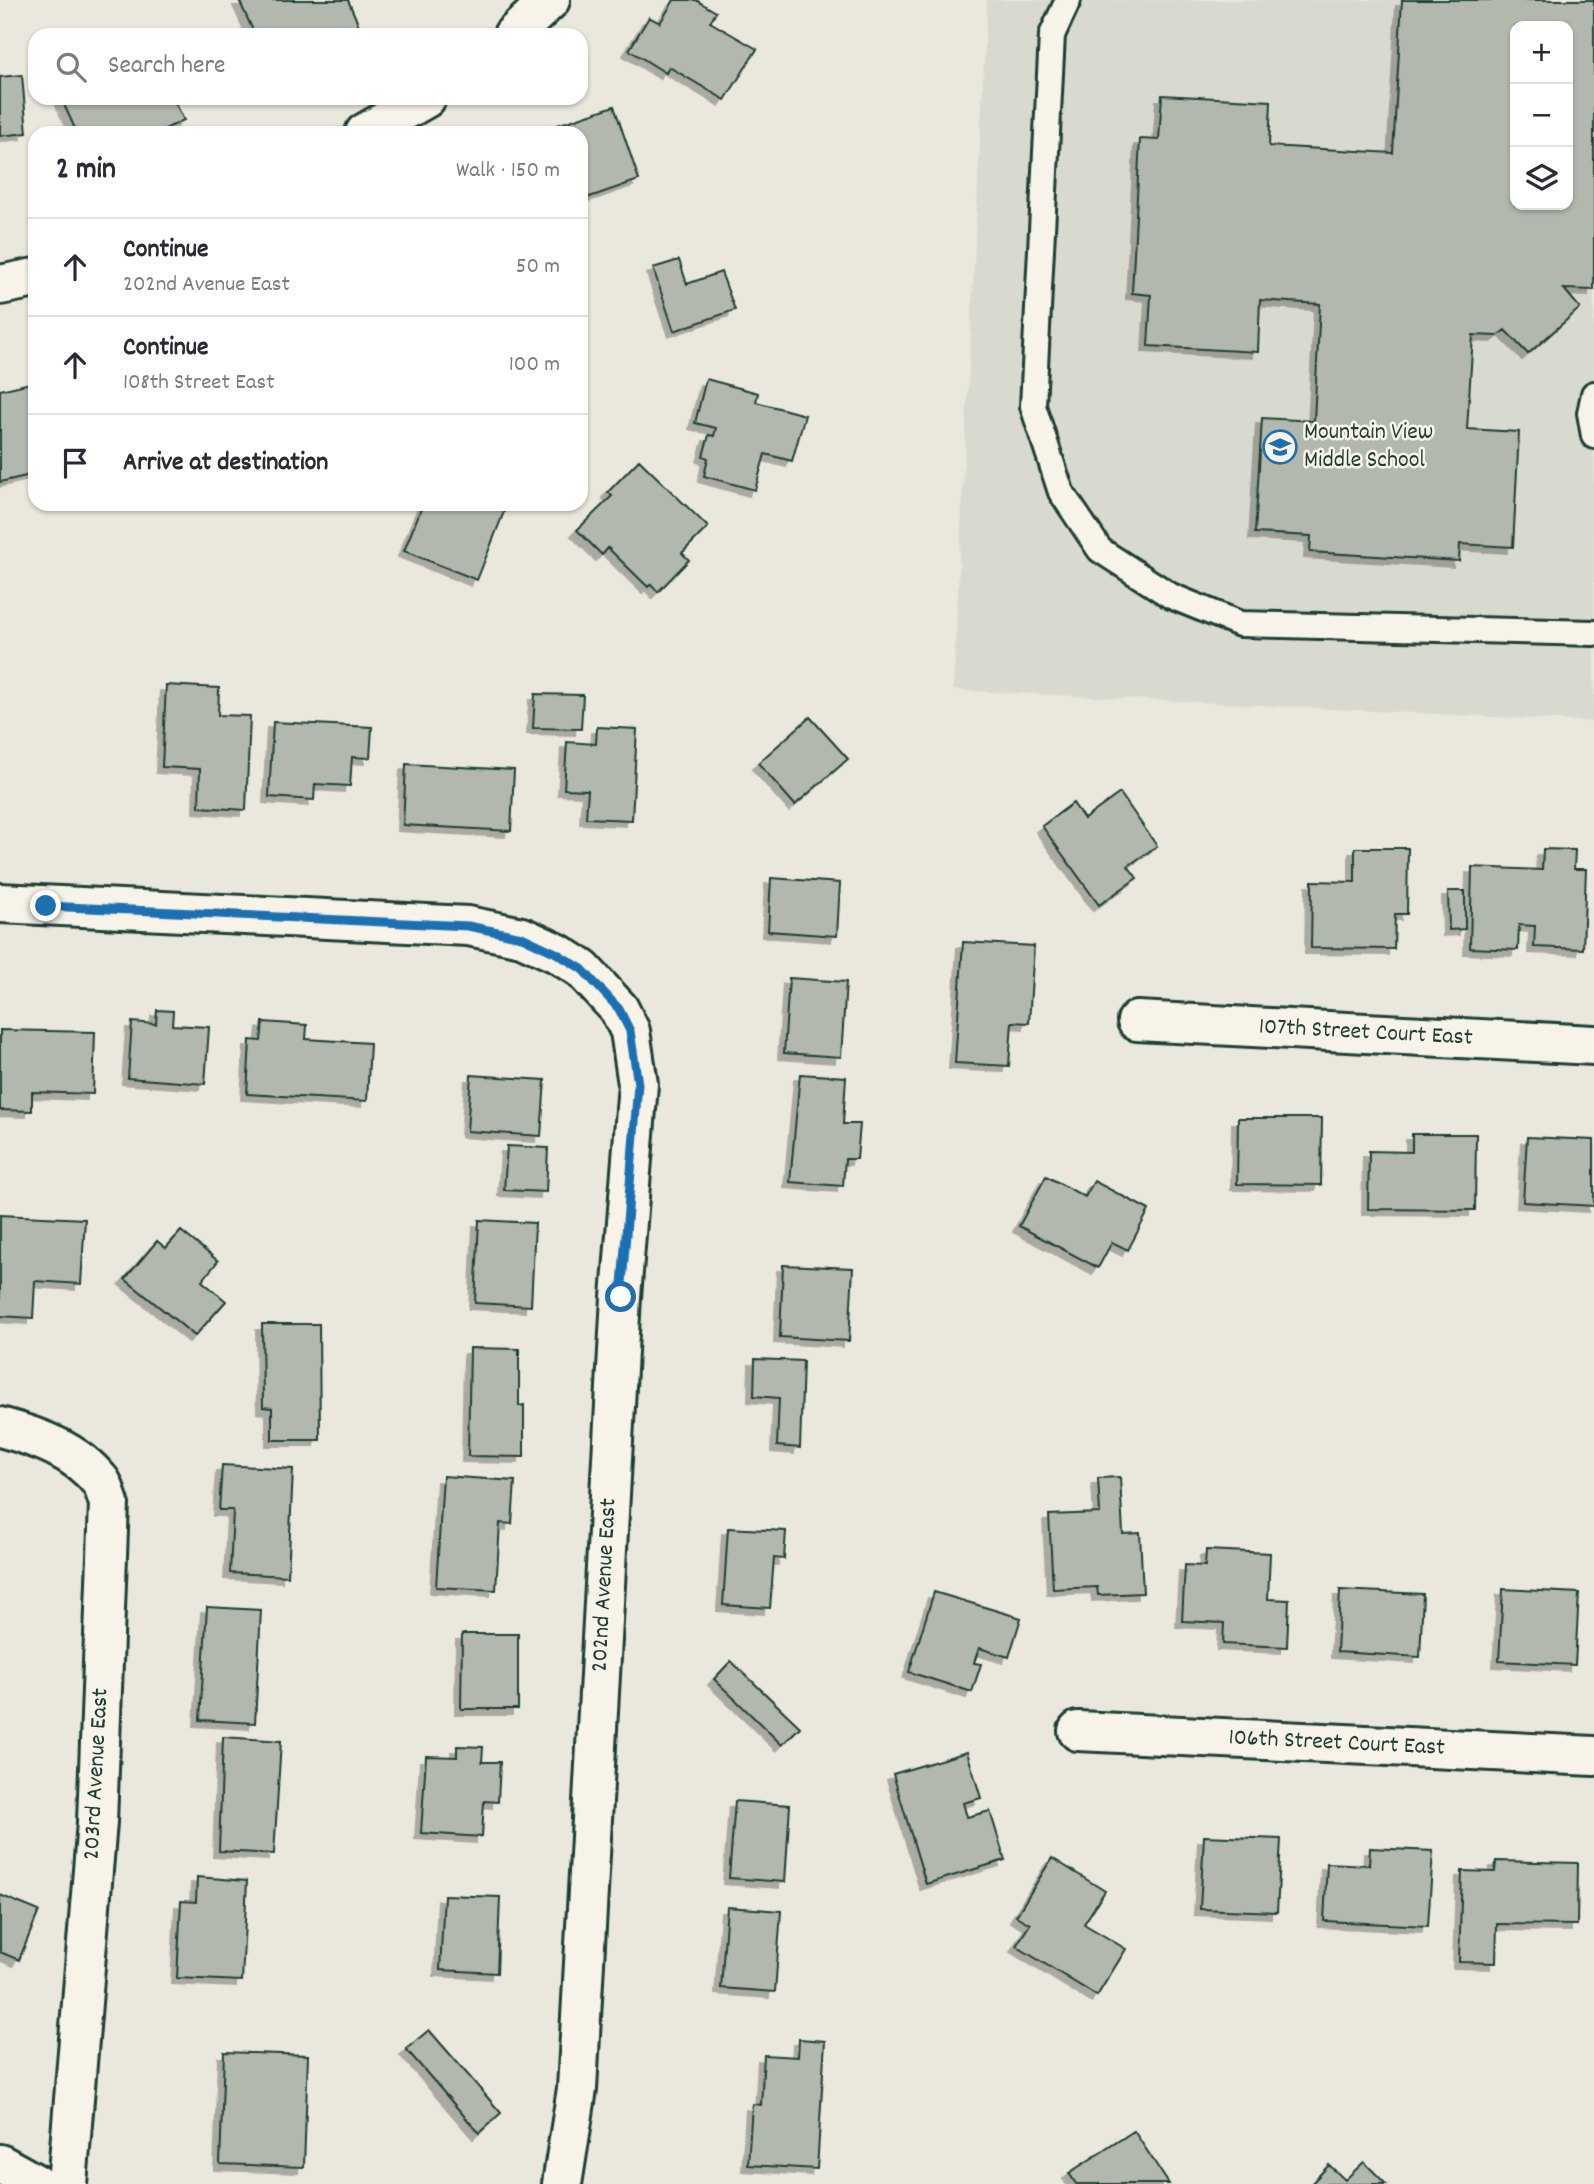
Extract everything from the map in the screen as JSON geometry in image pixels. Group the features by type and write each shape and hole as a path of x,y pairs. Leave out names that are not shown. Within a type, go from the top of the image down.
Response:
{"street":[{"path":"520,28 550,0"},
{"path":"383,126 412,115"},
{"path":"0,285 28,279"},
{"name":"202nd Avenue East","path":"0,903 468,926 522,937 582,969 619,1009 630,1031 638,1084 621,1297 577,2089 562,2184"},
{"name":"107th Street Court East","path":"1137,1021 1594,1045"},
{"name":"203rd Avenue East","path":"0,1427 37,1437 79,1460 103,1484 109,1503 97,1822 67,2184"},
{"name":"106th Street Court East","path":"1078,1731 1594,1756"},
{"path":"0,2164 36,2184"}],"lane":[{"path":"1068,0 1052,35 1033,406 1061,492 1100,550 1171,596 1240,624 1594,633"},
{"path":"1594,394 1590,413 1594,436"}],"shaded area":[{"name":"Mountain View Middle School","path":"987,0 1594,0 1594,722 953,690"}],"building":[{"path":"239,0 348,0 360,28 252,28"},
{"path":"674,0 696,0 716,12 710,22 757,49 725,100 669,67 666,73 629,50 649,17 660,23"},
{"path":"1402,0 1594,0 1594,290 1564,289 1580,308 1528,354 1505,330 1497,336 1473,335 1467,429 1519,432 1513,547 1460,544 1459,561 1310,552 1311,536 1255,533 1262,418 1314,421 1320,304 1260,300 1258,352 1148,346 1151,295 1132,293 1140,139 1159,140 1162,95 1271,101 1269,146 1393,153"},
{"path":"22,75 27,133 0,136 0,77"},
{"path":"64,105 176,105 184,120 172,126 74,126"},
{"path":"614,106 639,180 588,198 588,126 555,126"},
{"path":"679,260 687,284 721,272 735,310 674,331 653,268"},
{"path":"706,379 758,393 756,402 805,415 792,461 765,454 755,490 704,476 708,458 703,456 709,435 714,436 716,428 695,423"},
{"path":"28,384 28,476 0,482 0,390"},
{"path":"639,460 708,527 682,553 689,560 658,592 651,584 648,587 608,548 602,555 577,530 612,496 608,492"},
{"path":"420,511 504,511 477,580 404,551"},
{"path":"166,685 219,688 218,715 250,716 246,810 199,807 200,769 162,767"},
{"path":"535,694 583,695 581,729 533,728"},
{"path":"810,717 848,759 795,805 758,763"},
{"path":"273,722 372,727 370,758 352,757 350,786 315,784 314,800 269,797"},
{"path":"597,727 637,729 632,820 586,818 588,790 564,789 567,742 596,744"},
{"path":"406,764 514,770 511,831 403,825"},
{"path":"1120,793 1157,846 1128,866 1137,878 1099,905 1042,826 1073,803 1084,819"},
{"path":"1355,848 1408,848 1407,914 1395,914 1394,949 1311,948 1312,881 1355,882"},
{"path":"1543,849 1575,850 1574,869 1586,869 1583,949 1534,947 1535,926 1519,925 1518,950 1470,948 1472,867 1542,870"},
{"path":"771,878 840,883 837,936 768,931"},
{"path":"1448,891 1465,891 1465,929 1449,930"},
{"path":"963,942 1034,946 1029,1023 1012,1022 1009,1066 955,1063"},
{"path":"789,978 846,982 841,1057 784,1053"},
{"path":"157,1010 173,1011 172,1025 209,1027 205,1084 128,1078 132,1022 156,1024"},
{"path":"263,1022 307,1025 306,1039 370,1043 367,1101 247,1094 250,1040 261,1041"},
{"path":"0,1030 95,1032 93,1094 32,1092 32,1111 0,1110"},
{"path":"800,1074 846,1077 843,1124 860,1124 857,1159 845,1159 843,1186 790,1182"},
{"path":"471,1075 545,1080 541,1136 467,1131"},
{"path":"1238,1118 1322,1118 1321,1185 1237,1184"},
{"path":"1412,1134 1476,1134 1475,1210 1368,1209 1369,1151 1412,1152"},
{"path":"1527,1137 1594,1140 1594,1206 1523,1202"},
{"path":"507,1146 548,1148 546,1192 504,1190"},
{"path":"1046,1176 1085,1197 1094,1181 1149,1210 1128,1250 1112,1242 1098,1268 1019,1226"},
{"path":"0,1215 85,1219 81,1284 35,1281 33,1318 0,1316"},
{"path":"479,1220 535,1223 531,1306 475,1303"},
{"path":"181,1231 218,1261 202,1281 226,1301 195,1336 125,1279 157,1241 166,1248"},
{"path":"783,1265 853,1268 849,1341 780,1337"},
{"path":"262,1324 319,1324 320,1440 272,1440 272,1408 263,1407"},
{"path":"470,1348 519,1349 519,1406 524,1405 524,1457 468,1456"},
{"path":"755,1359 803,1361 800,1448 777,1446 779,1398 754,1396"},
{"path":"222,1465 293,1469 288,1576 230,1573 233,1510 219,1510"},
{"path":"443,1476 515,1481 512,1524 500,1523 496,1590 436,1587"},
{"path":"1120,1477 1123,1534 1140,1533 1143,1593 1098,1595 1097,1587 1053,1589 1049,1515 1100,1513 1098,1478"},
{"path":"728,1528 786,1531 784,1559 774,1558 770,1608 723,1605"},
{"path":"1206,1550 1270,1553 1268,1599 1289,1600 1287,1647 1223,1644 1224,1623 1182,1621 1185,1565 1205,1566"},
{"path":"1503,1589 1579,1593 1575,1665 1499,1661"},
{"path":"1340,1590 1423,1594 1420,1657 1337,1652"},
{"path":"934,1592 1021,1618 1009,1657 979,1648 974,1663 981,1664 972,1692 909,1672"},
{"path":"207,1607 261,1610 255,1723 200,1720"},
{"path":"462,1634 518,1634 518,1709 461,1709"},
{"path":"731,1661 800,1727 782,1745 714,1679"},
{"path":"223,1737 281,1741 274,1854 219,1851"},
{"path":"457,1746 483,1747 482,1762 500,1762 498,1802 484,1801 482,1837 421,1833 426,1756 457,1757"},
{"path":"967,1752 981,1798 963,1803 967,1817 990,1811 1005,1860 926,1884 893,1774"},
{"path":"735,1801 790,1805 785,1882 729,1878"},
{"path":"1204,1836 1281,1839 1277,1912 1200,1909"},
{"path":"1370,1848 1433,1851 1428,1926 1324,1921 1327,1863 1369,1865"},
{"path":"1052,1858 1105,1891 1084,1924 1126,1949 1097,1996 1016,1946 1030,1924 1016,1916"},
{"path":"1496,1861 1578,1863 1577,1925 1497,1924 1496,1963 1459,1962 1462,1871 1495,1872"},
{"path":"197,1877 247,1881 242,1981 177,1978 181,1901 196,1902"},
{"path":"0,1895 39,1911 19,1960 0,1952"},
{"path":"444,1895 500,1897 497,1973 440,1970"},
{"path":"727,1907 781,1911 775,1992 721,1988"},
{"path":"429,2030 501,2113 479,2133 406,2049"},
{"path":"799,2039 825,2041 817,2169 748,2165 752,2104 761,2105 764,2055 798,2057"},
{"path":"224,2052 308,2055 304,2167 220,2164"},
{"path":"1134,2131 1169,2184 1076,2184 1069,2173"},
{"path":"1364,2162 1386,2184 1311,2184 1329,2165 1345,2180"}],"place":[{"name":"Mountain View Middle School","path":"1280,447"}],"route":[{"path":"46,906 468,926 522,937 582,969 619,1009 630,1031 638,1084 621,1297"}]}
